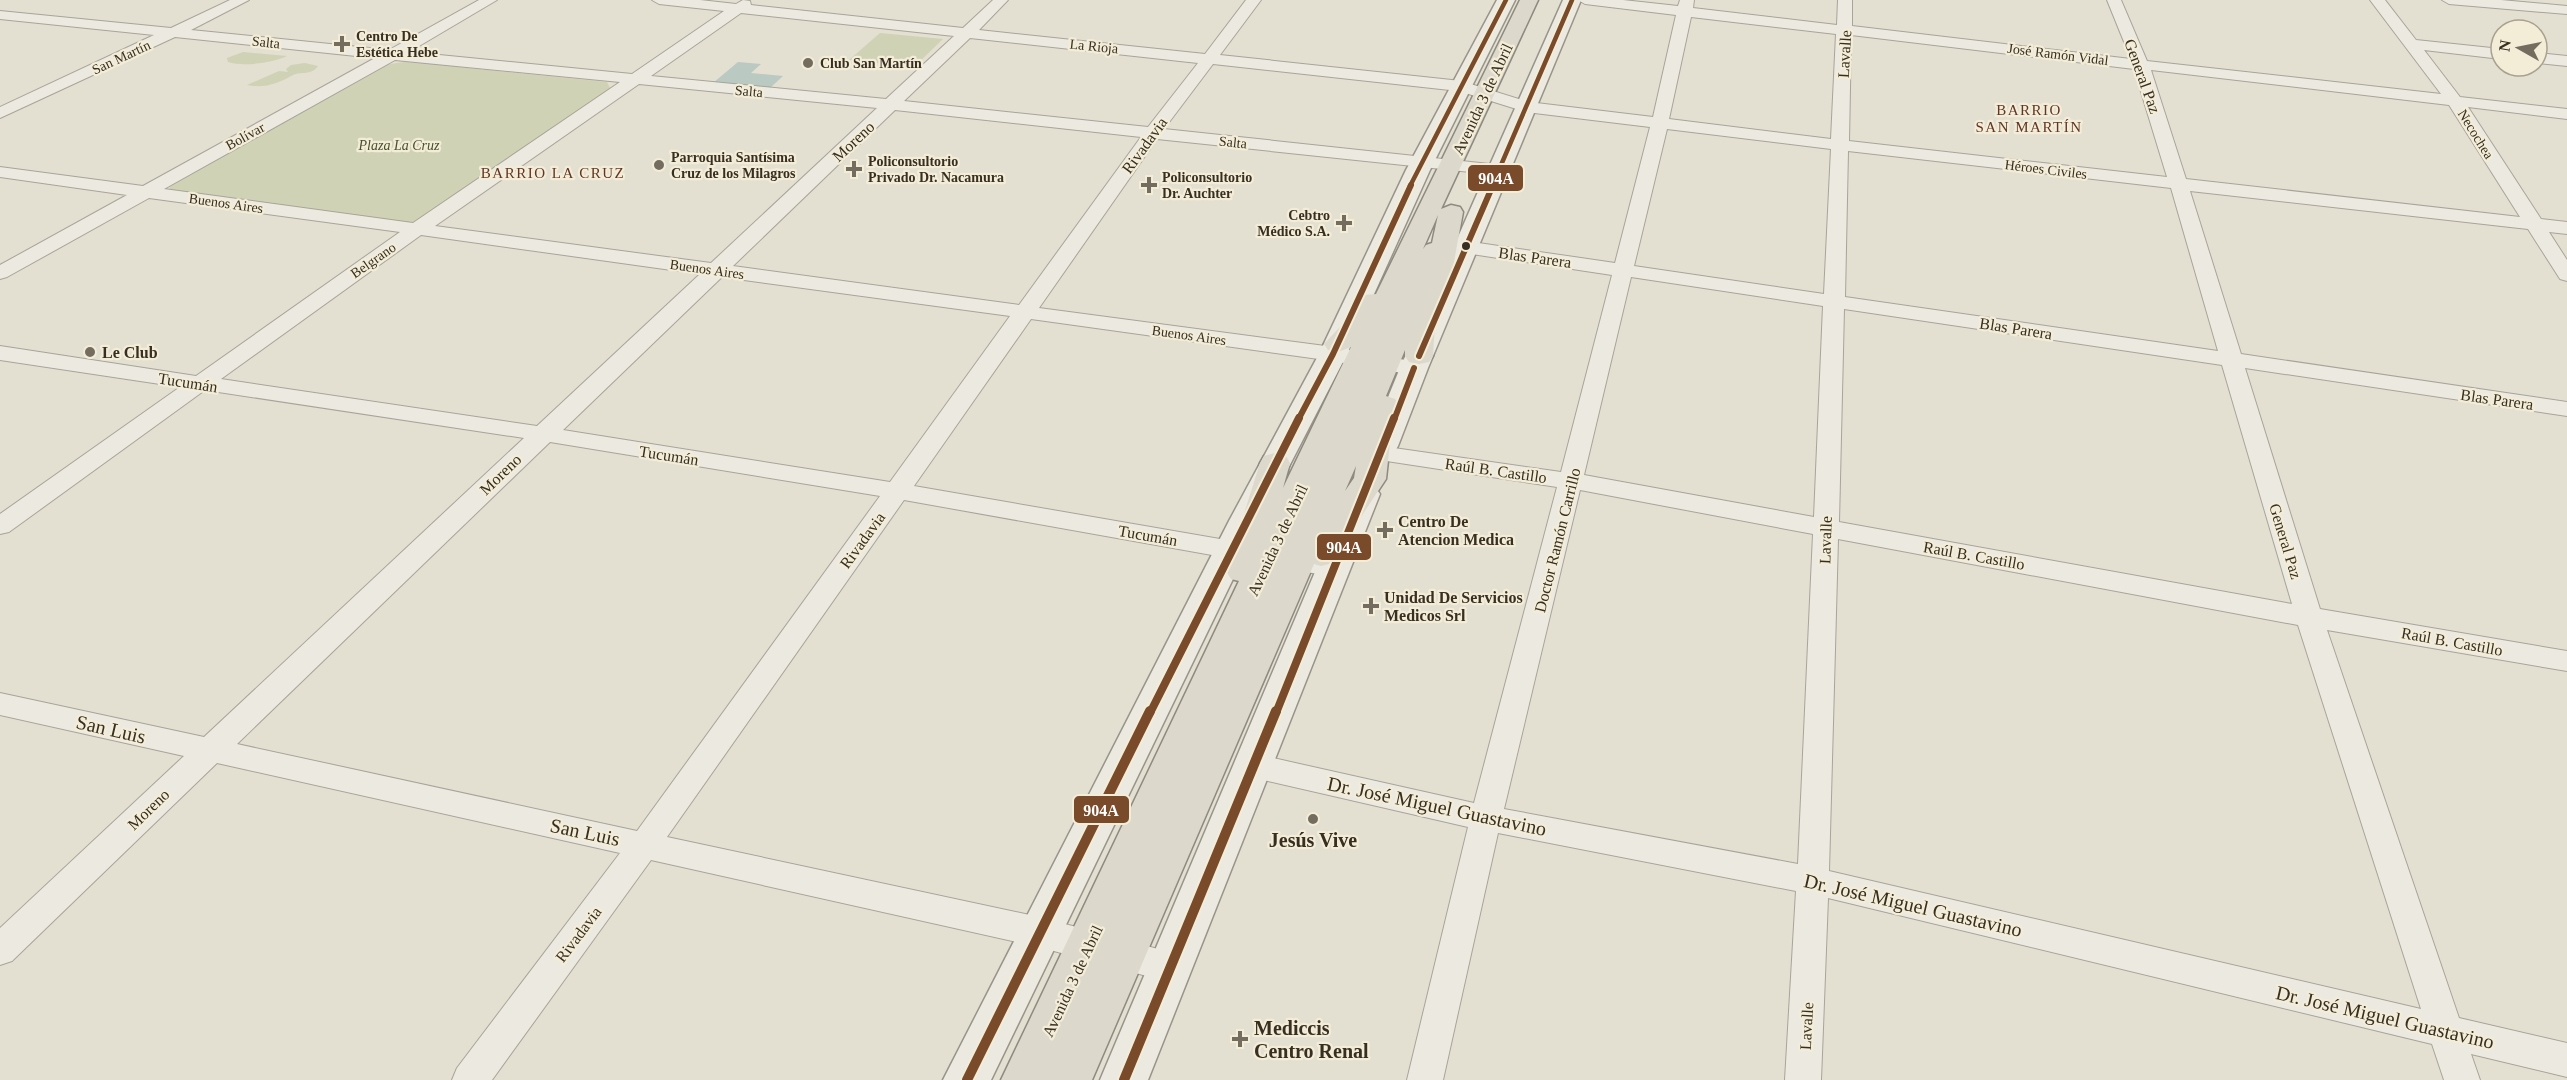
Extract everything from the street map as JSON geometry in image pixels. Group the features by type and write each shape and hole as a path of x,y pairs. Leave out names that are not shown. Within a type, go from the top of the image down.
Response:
{"highway":[{"name":"Avenida 3 de Abril","path":"1025,1080 1106,950 1283,559 1379,358 1440,211 1492,97 1529,0"},
{"name":"Avenida 3 de Abril","path":"1492,97 1548,0"},
{"path":"1375,466 1379,358 1364,317 1395,261 1440,211"},
{"path":"1191,765 1283,559 1275,463"},
{"name":"Avenida 3 de Abril","path":"1068,1080 1106,950"}],"main road":[{"name":"Avenida 3 de Abril","path":"1379,358 1424,161 1506,0"},
{"name":"Avenida 3 de Abril","path":"1275,463 1379,358 1465,248 1572,0"},
{"name":"Avenida 3 de Abril","path":"968,1080 1039,933 1283,559 1375,466"},
{"name":"Avenida 3 de Abril","path":"1124,1080 1169,967 1255,766 1283,559"}],"street":[{"name":"San Martín","path":"0,113 242,0"},
{"name":"Bolívar","path":"0,273 490,0"},
{"name":"La Rioja","path":"659,0 744,4 967,32 1461,86 1526,107"},
{"name":"Moreno","path":"0,950 1000,0"},
{"name":"Rivadavia","path":"470,1080 644,845 1151,135 1254,0"},
{"name":"José Ramón Vidal","path":"1585,0 1686,6 1845,29 2567,114"},
{"name":"Lavalle","path":"1803,1080 1813,881 1845,0"},
{"name":"General Paz","path":"2114,0 2141,64 2309,617 2462,1080"},
{"name":"Necochea","path":"2377,0 2455,101 2567,275"},
{"path":"2449,0 2567,10"},
{"name":"Belgrano","path":"0,526 417,229 744,4"},
{"name":"Doctor Ramón Carrillo","path":"1425,1080 1486,818 1572,481 1660,123 1686,6"},
{"name":"Salta","path":"0,15 892,105 1151,135 1424,161 1498,171"},
{"path":"2410,44 2489,53"},
{"path":"2549,59 2567,61"},
{"name":"Héroes Civiles","path":"1526,107 2179,185 2567,228"},
{"name":"Buenos Aires","path":"0,172 1024,312 1379,358"},
{"name":"Blas Parera","path":"1465,248 2567,409"},
{"name":"Tucumán","path":"0,353 542,434 897,491 1283,559"},
{"name":"Raúl B. Castillo","path":"1375,466 1572,481 2309,617 2567,661"},
{"name":"San Luis","path":"0,704 1039,933 1169,967"},
{"name":"Dr. José Miguel Guastavino","path":"1255,766 1486,818 1813,881 2567,1060"}],"green space":[{"path":"880,33 943,39 914,67 849,60"},
{"path":"243,52 287,56 258,64 228,62 227,58"},
{"name":"Plaza La Cruz","path":"404,62 451,64 459,67 607,82 612,92 431,218 401,225 168,192 172,181 383,65"},
{"path":"305,63 318,66 312,71 296,74 271,84 247,85 279,71 288,72 286,69 291,65"}],"shaded area":[{"path":"738,62 761,64 751,73 783,76 770,88 713,83"}],"transit line":[{"name":"904A","path":"967,1080 1245,521 1333,354 1418,170 1506,0"},
{"name":"904A","path":"1419,356 1572,0"},
{"name":"904A","path":"1124,1080 1346,542 1414,368"}],"place":[{"name":"Centro De Estética Hebe","path":"342,44"},
{"name":"Club San Martín","path":"808,63"},
{"name":"Parroquia Santísima Cruz de los Milagros","path":"659,165"},
{"name":"Policonsultorio Privado Dr. Nacamura","path":"854,169"},
{"name":"Policonsultorio Dr. Auchter","path":"1149,185"},
{"name":"Cebtro Médico S.A.","path":"1344,223"},
{"name":"Le Club","path":"90,352"},
{"name":"Centro De Atencion Medica","path":"1385,530"},
{"name":"Unidad De Servicios Medicos Srl","path":"1371,606"},
{"name":"Jesús Vive","path":"1313,819"},
{"name":"Mediccis Centro Renal","path":"1240,1039"}],"district":[{"name":"BARRIO SAN MARTÍN","path":"2029,118"},
{"name":"BARRIO LA CRUZ","path":"553,173"}]}
